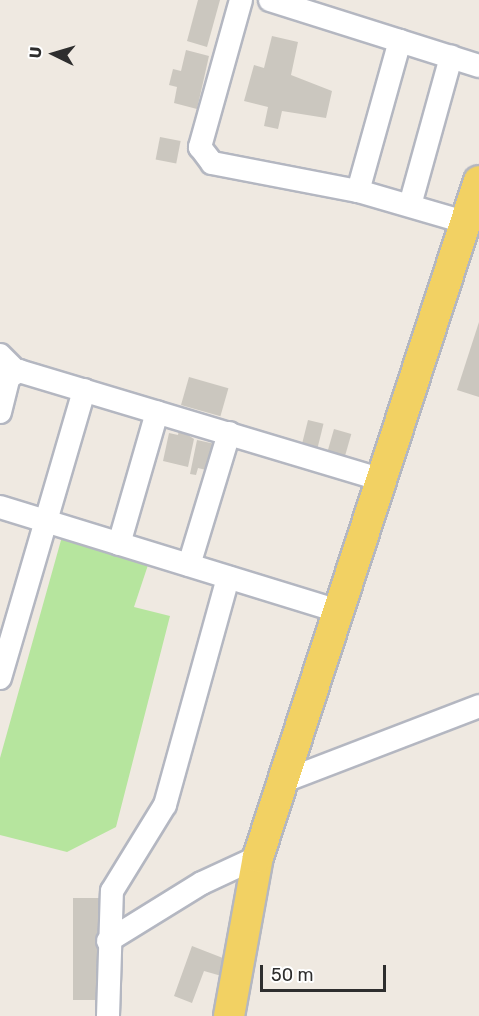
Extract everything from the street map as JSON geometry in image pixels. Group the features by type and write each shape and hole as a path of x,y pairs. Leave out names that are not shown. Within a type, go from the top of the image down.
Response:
{"main road":[{"path":"229,1016 258,857 479,181"}],"street":[{"path":"241,0 200,147 205,159 358,191 465,222"},
{"path":"270,0 479,66"},
{"path":"358,191 399,41"},
{"path":"410,205 451,57"},
{"path":"0,355 16,371 380,479"},
{"path":"0,411 9,377 16,371"},
{"path":"0,678 84,390"},
{"path":"119,544 157,412"},
{"path":"189,566 229,434"},
{"path":"0,507 339,612"},
{"path":"108,1016 108,941 112,891 165,805 228,578"},
{"path":"284,781 479,706"},
{"path":"108,941 201,883 258,857"}],"green space":[{"path":"63,533 150,559 134,607 170,616 116,827 67,852 0,835 0,758"}],"building":[{"path":"198,0 220,0 207,47 187,41"},
{"path":"272,36 298,42 291,75 332,91 326,118 282,111 278,129 264,126 268,107 244,101 254,65 264,68"},
{"path":"186,50 209,56 197,109 174,103 177,87 169,85 173,69 181,71"},
{"path":"160,137 181,141 176,164 156,160"},
{"path":"479,322 479,397 457,390"},
{"path":"189,377 228,388 220,416 181,405"},
{"path":"308,420 324,424 317,451 301,447"},
{"path":"179,429 194,439 188,467 163,461 169,433 178,435"},
{"path":"334,429 351,434 344,458 327,453"},
{"path":"197,440 215,444 210,471 198,468 196,475 190,474"},
{"path":"73,898 104,898 104,1000 73,1000"},
{"path":"192,946 228,960 225,977 204,971 192,1003 174,996"}]}
